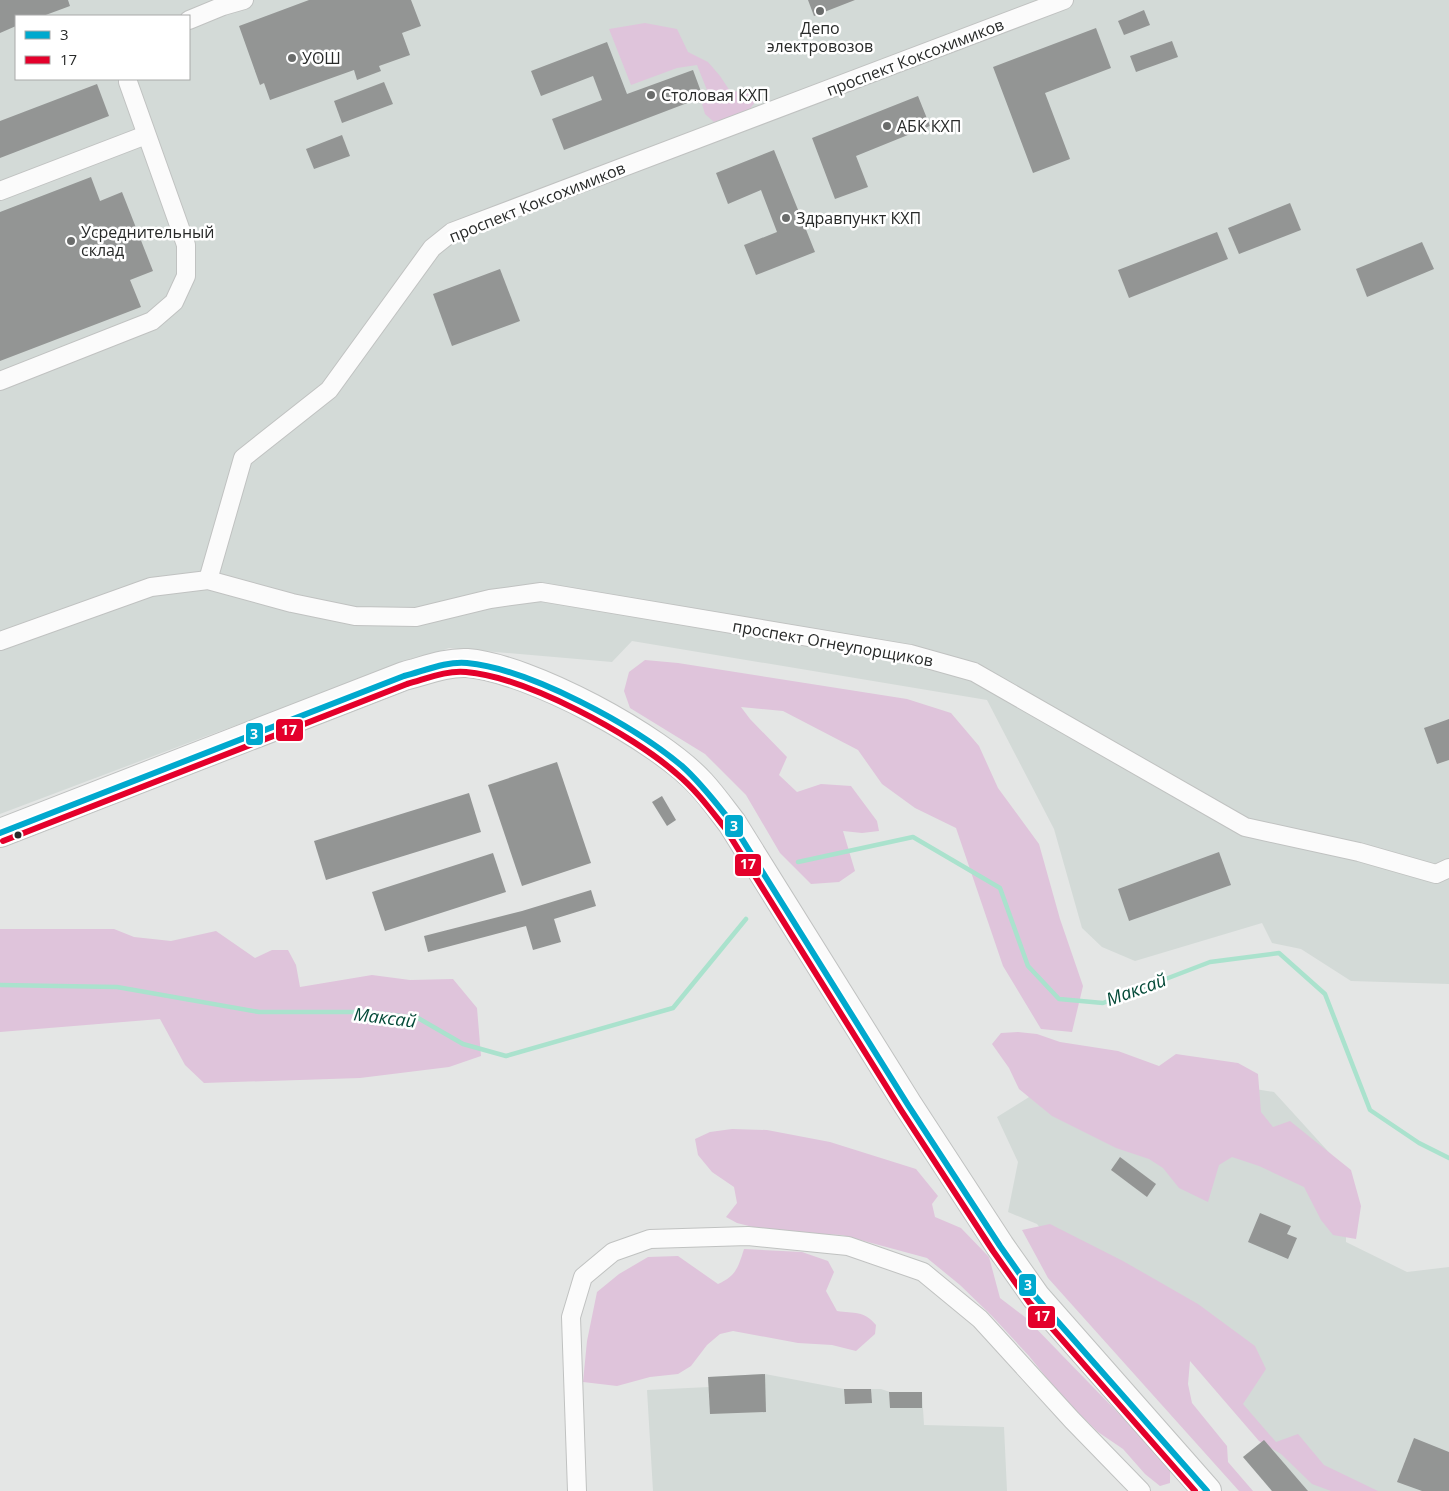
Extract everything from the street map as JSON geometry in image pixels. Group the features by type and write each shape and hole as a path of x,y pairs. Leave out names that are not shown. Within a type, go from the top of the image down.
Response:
{"main road":[{"path":"0,833 404,676 443,666 465,663 486,666 514,674 546,686 608,718 659,748 700,783 732,823 908,1105 1000,1246 1036,1297 1207,1491"}],"street":[{"path":"190,20 223,6 244,0"},
{"name":"проспект Коксохимиков","path":"208,580 243,458 329,390 432,248 452,232 1064,0"},
{"path":"0,381 152,321 174,302 186,276 186,245 128,80"},
{"path":"0,191 146,135"},
{"path":"0,640 151,587 208,580"},
{"name":"проспект Огнеупорщиков","path":"208,580 292,603 356,616 416,616 490,599 541,592 910,654 974,672 1245,827 1359,852 1436,874 1449,868"},
{"path":"577,1491 571,1317 583,1277 613,1252 650,1239 748,1236 848,1246 923,1272 980,1320 1072,1420 1141,1491"}],"shaded area":[{"path":"0,0 1449,0 1449,984 1351,981 1301,949 1272,943 1262,923 1135,961 1102,947 1082,928 1054,829 987,700 632,641 612,662 449,648 0,814"},
{"path":"645,23 677,29 688,52 708,62 730,91 747,92 755,102 749,110 714,122 705,114 702,104 709,95 697,65 677,68 631,85 609,29"},
{"path":"645,660 678,663 907,699 951,713 979,746 998,788 1039,844 1060,919 1083,986 1072,1032 1041,1029 1003,966 956,828 915,808 882,784 858,750 783,711 741,707 750,719 787,757 779,775 797,792 821,784 851,786 877,821 879,831 862,833 843,831 855,871 839,882 811,884 780,853 746,795 705,754 630,708 624,691 629,672"},
{"path":"0,929 114,929 134,937 171,941 216,931 255,958 272,950 288,950 296,965 300,987 372,975 410,980 453,979 477,1008 481,1056 449,1067 360,1078 204,1083 185,1065 160,1019 0,1032"},
{"path":"1001,1033 1037,1034 1060,1042 1118,1051 1159,1066 1176,1054 1238,1063 1258,1074 1261,1112 1273,1127 1290,1121 1351,1170 1361,1206 1356,1239 1333,1235 1321,1220 1304,1187 1259,1166 1232,1157 1219,1165 1208,1202 1179,1188 1163,1168 1149,1159 1116,1148 1052,1116 1019,1089 1009,1068 992,1044"},
{"path":"1085,1062 1274,1092 1346,1171 1346,1242 1407,1272 1449,1267 1449,1491 1272,1491 1243,1457 1264,1440 1158,1323 1053,1244 1037,1224 1008,1212 1018,1162 997,1117"},
{"path":"732,1129 767,1130 830,1142 916,1169 938,1196 932,1204 935,1217 961,1228 989,1257 1000,1298 1025,1317 1159,1455 1170,1471 1170,1483 1160,1486 1145,1474 1123,1449 1098,1432 1062,1397 1029,1356 992,1316 960,1285 927,1258 842,1235 773,1232 737,1223 726,1217 737,1203 734,1187 712,1172 698,1155 695,1139 710,1132"},
{"path":"1050,1224 1123,1261 1198,1304 1255,1346 1266,1369 1243,1404 1276,1442 1298,1434 1324,1465 1378,1491 1331,1491 1312,1484 1281,1454 1259,1441 1190,1361 1188,1384 1192,1403 1227,1446 1228,1462 1253,1491 1239,1491 1048,1278 1022,1230"},
{"path":"744,1249 802,1252 828,1261 834,1272 826,1291 837,1311 863,1315 872,1320 876,1325 875,1334 856,1351 832,1345 798,1343 733,1331 720,1334 707,1345 691,1366 678,1374 650,1377 617,1386 583,1382 587,1341 597,1292 619,1274 648,1257 678,1256 718,1284 729,1278 736,1271"},
{"path":"765,1374 844,1389 922,1392 924,1425 1004,1427 1007,1491 653,1491 647,1390 709,1387 708,1377"}],"building":[{"path":"0,0 68,0 70,6 46,15 15,15 15,26 0,33"},
{"name":"УОШ","path":"309,0 411,0 421,26 402,33 410,55 379,66 381,71 357,80 354,70 270,100 264,83 260,85 239,26"},
{"name":"Депо электровозов","path":"808,0 855,0 814,16"},
{"path":"1144,10 1150,25 1124,35 1118,21"},
{"path":"1096,28 1111,68 1045,93 1070,159 1033,173 993,67"},
{"path":"1172,41 1178,57 1136,72 1130,56"},
{"name":"Столовая КХП","path":"607,42 627,94 693,70 703,97 564,150 552,119 602,100 593,76 541,96 531,71"},
{"path":"384,82 393,104 342,123 334,101"},
{"path":"97,84 109,116 0,158 0,121"},
{"path":"918,96 930,126 856,156 868,187 835,199 812,138"},
{"path":"342,135 350,156 314,169 306,149"},
{"name":"Здравпункт КХП","path":"774,150 815,252 756,275 744,245 777,232 761,190 728,204 716,173"},
{"name":"Усреднительный склад","path":"91,177 100,201 122,192 153,271 130,280 141,307 0,361 0,212"},
{"path":"1290,203 1301,230 1239,254 1228,228"},
{"path":"1217,232 1228,259 1129,298 1118,270"},
{"path":"1422,242 1434,269 1367,297 1356,269"},
{"path":"500,269 520,321 452,346 433,294"},
{"path":"1449,719 1449,760 1437,764 1424,728"},
{"path":"557,762 591,863 522,886 488,785"},
{"path":"469,793 481,832 326,880 314,841"},
{"path":"662,796 676,820 667,826 652,802"},
{"path":"1219,852 1231,885 1129,921 1118,889"},
{"path":"493,853 506,892 385,931 372,892"},
{"path":"591,890 596,906 554,919 561,942 533,950 526,926 428,952 424,936 522,911"},
{"path":"1120,1157 1156,1184 1147,1197 1111,1170"},
{"path":"1260,1213 1291,1226 1287,1234 1297,1238 1288,1259 1248,1242"},
{"path":"765,1374 766,1412 710,1414 708,1377"},
{"path":"844,1389 871,1389 872,1403 845,1404"},
{"path":"889,1392 922,1392 922,1408 890,1408"},
{"path":"1414,1438 1449,1452 1449,1491 1422,1491 1397,1482"},
{"path":"1264,1440 1308,1491 1272,1491 1243,1457"}],"waterway":[{"name":"Максай","path":"798,862 913,837 1000,888 1028,966 1059,999 1103,1003 1210,962 1279,953 1325,994 1370,1110 1419,1143 1449,1158"},
{"name":"Максай","path":"0,985 117,987 259,1012 365,1012 418,1018 463,1044 506,1056 673,1008 746,919"}],"transit line":[{"name":"3","path":"0,833 404,676 443,665 467,663 492,667 550,687 580,701 637,733 682,766 702,786 732,823 908,1105 1000,1246 1036,1297 1207,1491"},
{"name":"17","path":"3,841 407,684 444,674 466,672 518,684 606,725 657,758 684,780 725,828 901,1110 993,1251 1029,1302 1195,1491"}],"place":[{"name":"Депо электровозов","path":"820,11"},
{"name":"УОШ","path":"292,58"},
{"name":"Столовая КХП","path":"651,95"},
{"name":"АБК КХП","path":"887,126"},
{"name":"Здравпункт КХП","path":"786,218"},
{"name":"Усреднительный склад","path":"71,241"}]}
